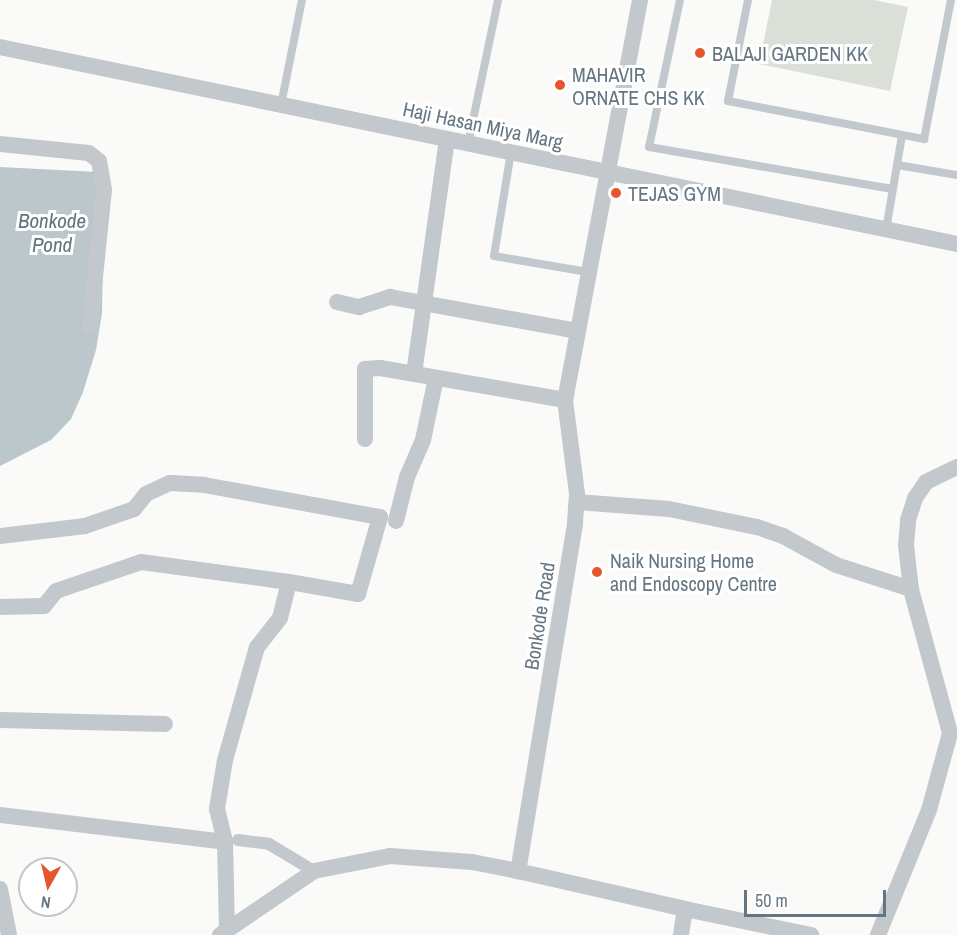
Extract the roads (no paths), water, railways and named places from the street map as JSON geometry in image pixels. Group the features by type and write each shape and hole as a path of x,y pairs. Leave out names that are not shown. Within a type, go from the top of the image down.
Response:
{"street":[{"name":"Bonkode Road","path":"518,871 577,502 565,400 640,0"},
{"name":"Haji Hasan Miya Marg","path":"0,47 957,244"},
{"path":"414,374 420,305 447,139"},
{"path":"0,144 89,153 99,161 104,190 90,326"},
{"path":"337,302 359,306 390,297 420,305 577,331"},
{"path":"365,439 365,369 414,374 565,400"},
{"path":"396,521 407,477 423,440 436,378"},
{"path":"878,935 929,810 950,733 911,589 906,545 915,498 926,482 957,467"},
{"path":"0,536 85,526 134,509 146,494 170,483 204,485 380,517 358,594 289,582 141,562 56,591 44,606 0,608"},
{"path":"577,502 669,509 757,526 783,536 836,565 911,589"},
{"path":"223,932 232,841 217,809 225,760 257,647 280,618 289,582"},
{"path":"0,720 165,724"},
{"path":"0,814 269,844 314,871"},
{"path":"223,932 314,871 390,856 472,862 811,935"},
{"path":"0,889 9,935"},
{"path":"681,935 685,909"}],"lane":[{"path":"281,105 302,0"},
{"path":"468,144 498,0"},
{"path":"680,0 649,147 892,189"},
{"path":"748,0 728,101 924,139 951,0"},
{"path":"886,230 902,135"},
{"path":"511,152 494,256 588,272"},
{"path":"897,165 957,175"}],"water":[{"name":"Bonkode Pond","path":"0,167 97,172 104,190 102,313 96,350 83,392 71,419 51,440 0,466"}],"place":[{"name":"BALAJI GARDEN KK","path":"700,53"},
{"name":"MAHAVIR ORNATE CHS KK","path":"560,85"},
{"name":"TEJAS GYM","path":"616,193"},
{"name":"Naik Nursing Home and Endoscopy Centre","path":"597,572"}]}
